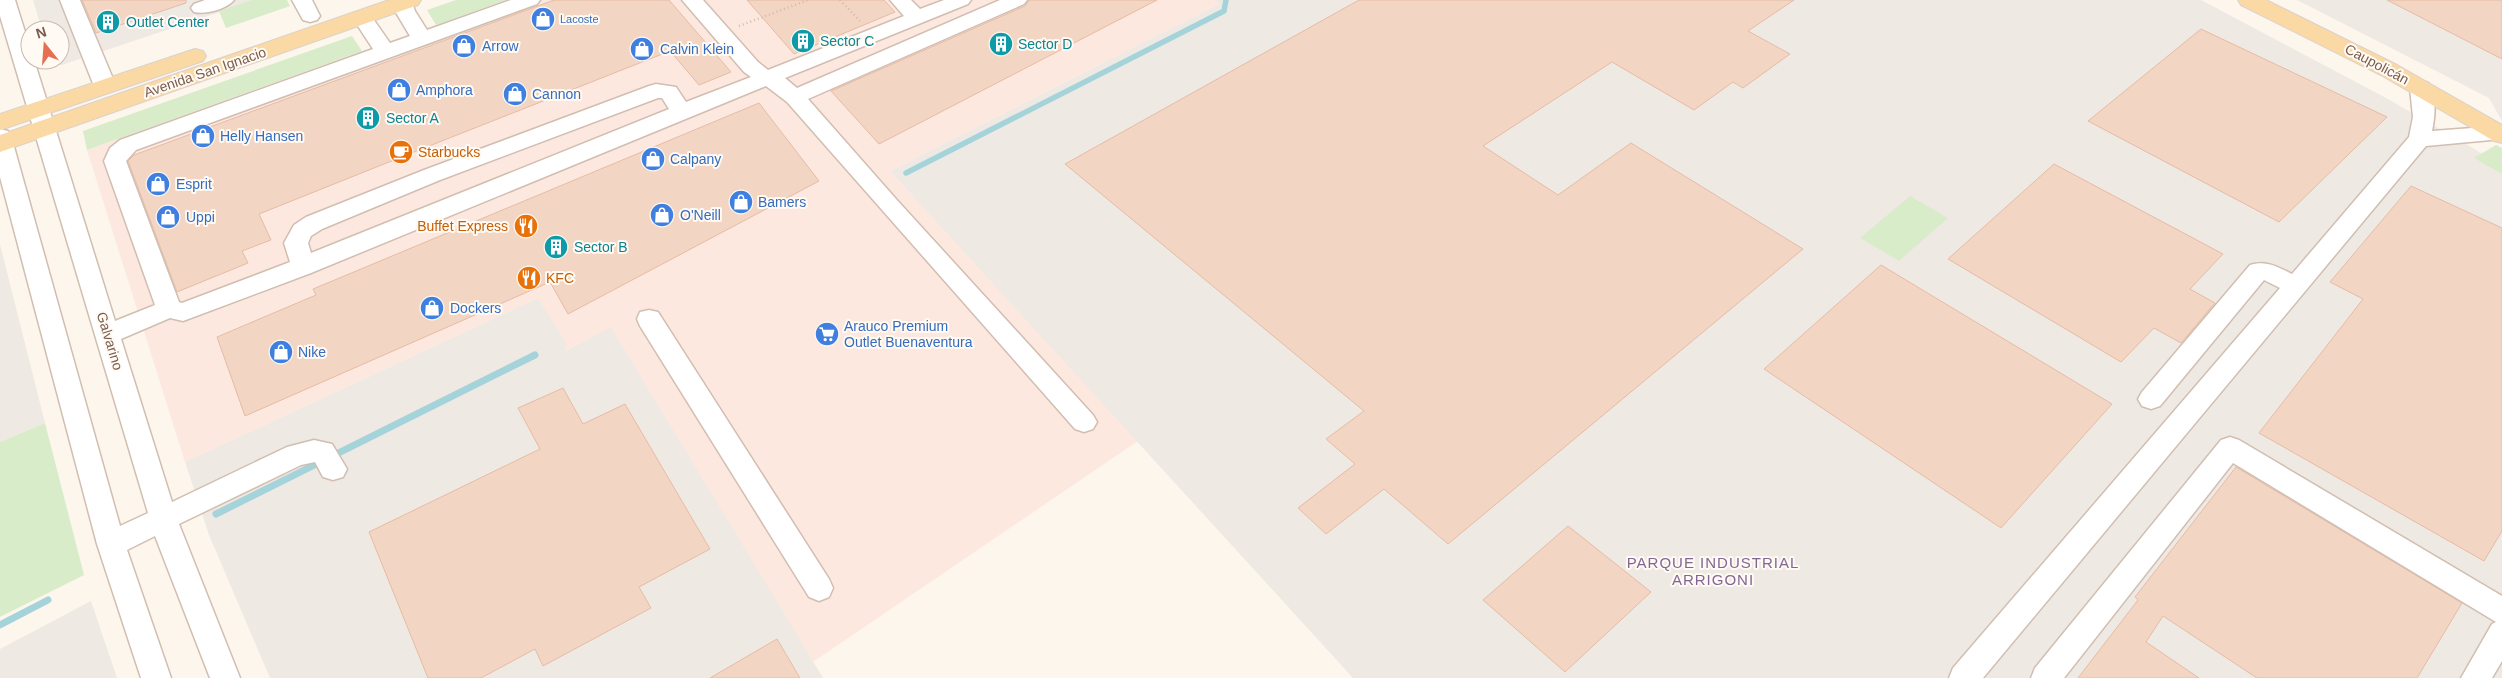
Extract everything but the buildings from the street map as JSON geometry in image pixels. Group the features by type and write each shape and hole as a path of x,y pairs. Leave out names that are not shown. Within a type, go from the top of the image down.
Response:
{"main road":[{"name":"Caupolicán","path":"2249,0 2421,88 2501,134"},
{"name":"Avenida San Ignacio","path":"1,136 40,119 105,86 240,50 306,8 360,8 407,1"},
{"name":"Avenida San Ignacio","path":"40,119 360,8"}],"street":[{"name":"Galvarino","path":"5,0 172,546 225,678"},
{"path":"70,0 105,86"},
{"path":"200,8 224,0"},
{"path":"169,309 115,161 118,153 128,145 530,0"},
{"path":"692,0 752,68 766,78 780,84 794,96 888,205 1084,422"},
{"path":"900,0 918,18"},
{"path":"108,334 169,309 183,312 303,267 962,0"},
{"path":"794,96 1017,0"},
{"path":"407,1 405,11 422,39"},
{"path":"360,8 386,53"},
{"path":"1964,678 2420,139 2424,116 2421,88"},
{"path":"303,267 296,243 302,231 323,219 656,91 668,92 682,112"},
{"path":"2420,139 2501,134"},
{"path":"1,136 111,544 156,678"},
{"path":"2150,399 2258,271 2268,272 2296,286"},
{"path":"649,319 819,588"},
{"path":"2046,678 2230,448 2502,611"},
{"path":"111,544 296,455 314,451 328,460"},
{"path":"2476,678 2502,633"}],"path":[{"path":"720,34 811,0"},
{"path":"840,0 874,36"}],"shaded area":[{"path":"33,0 256,0 70,62 70,20 39,20"},
{"name":"Arauco Premium Outlet Buenaventura","path":"506,0 1214,0 1219,4 890,171 1138,441 813,662 611,328 564,351 538,298 185,462 87,150"},
{"path":"1214,0 2201,0 2388,99 2502,165 2502,678 1353,678 890,171 1219,4"},
{"path":"2297,0 2502,0 2502,121 2489,98"},
{"path":"0,244 45,423 0,442"},
{"path":"538,298 565,341 565,351 611,327 823,678 270,678 209,535 185,462"},
{"path":"91,601 117,678 0,678 0,649"}],"green space":[{"path":"252,0 287,0 290,6 226,28 219,11"},
{"path":"456,0 506,0 436,25 427,10"},
{"path":"352,36 362,51 87,150 83,131"},
{"path":"2496,145 2502,148 2502,174 2474,158"},
{"path":"1910,196 1948,218 1899,261 1860,238"},
{"path":"45,423 84,575 0,617 0,442"}],"waterway":[{"path":"906,173 1224,11 1226,0"},
{"path":"216,514 535,355"},
{"path":"0,625 48,600"}],"place":[{"name":"Lacoste","path":"543,19"},
{"name":"Outlet Center","path":"108,22"},
{"name":"Sector C","path":"803,41"},
{"name":"Sector D","path":"1001,44"},
{"name":"Arrow","path":"464,46"},
{"name":"Calvin Klein","path":"642,49"},
{"name":"Amphora","path":"399,90"},
{"name":"Cannon","path":"515,94"},
{"name":"Sector A","path":"368,118"},
{"name":"Helly Hansen","path":"203,136"},
{"name":"Starbucks","path":"401,152"},
{"name":"Calpany","path":"653,159"},
{"name":"Esprit","path":"158,184"},
{"name":"Bamers","path":"741,202"},
{"name":"O'Neill","path":"662,215"},
{"name":"Uppi","path":"168,217"},
{"name":"Buffet Express","path":"526,226"},
{"name":"Sector B","path":"556,247"},
{"name":"KFC","path":"529,278"},
{"name":"Dockers","path":"432,308"},
{"name":"Arauco Premium Outlet Buenaventura","path":"827,334"},
{"name":"Nike","path":"281,352"}],"district":[{"name":"PARQUE INDUSTRIAL ARRIGONI","path":"1713,570"}]}
